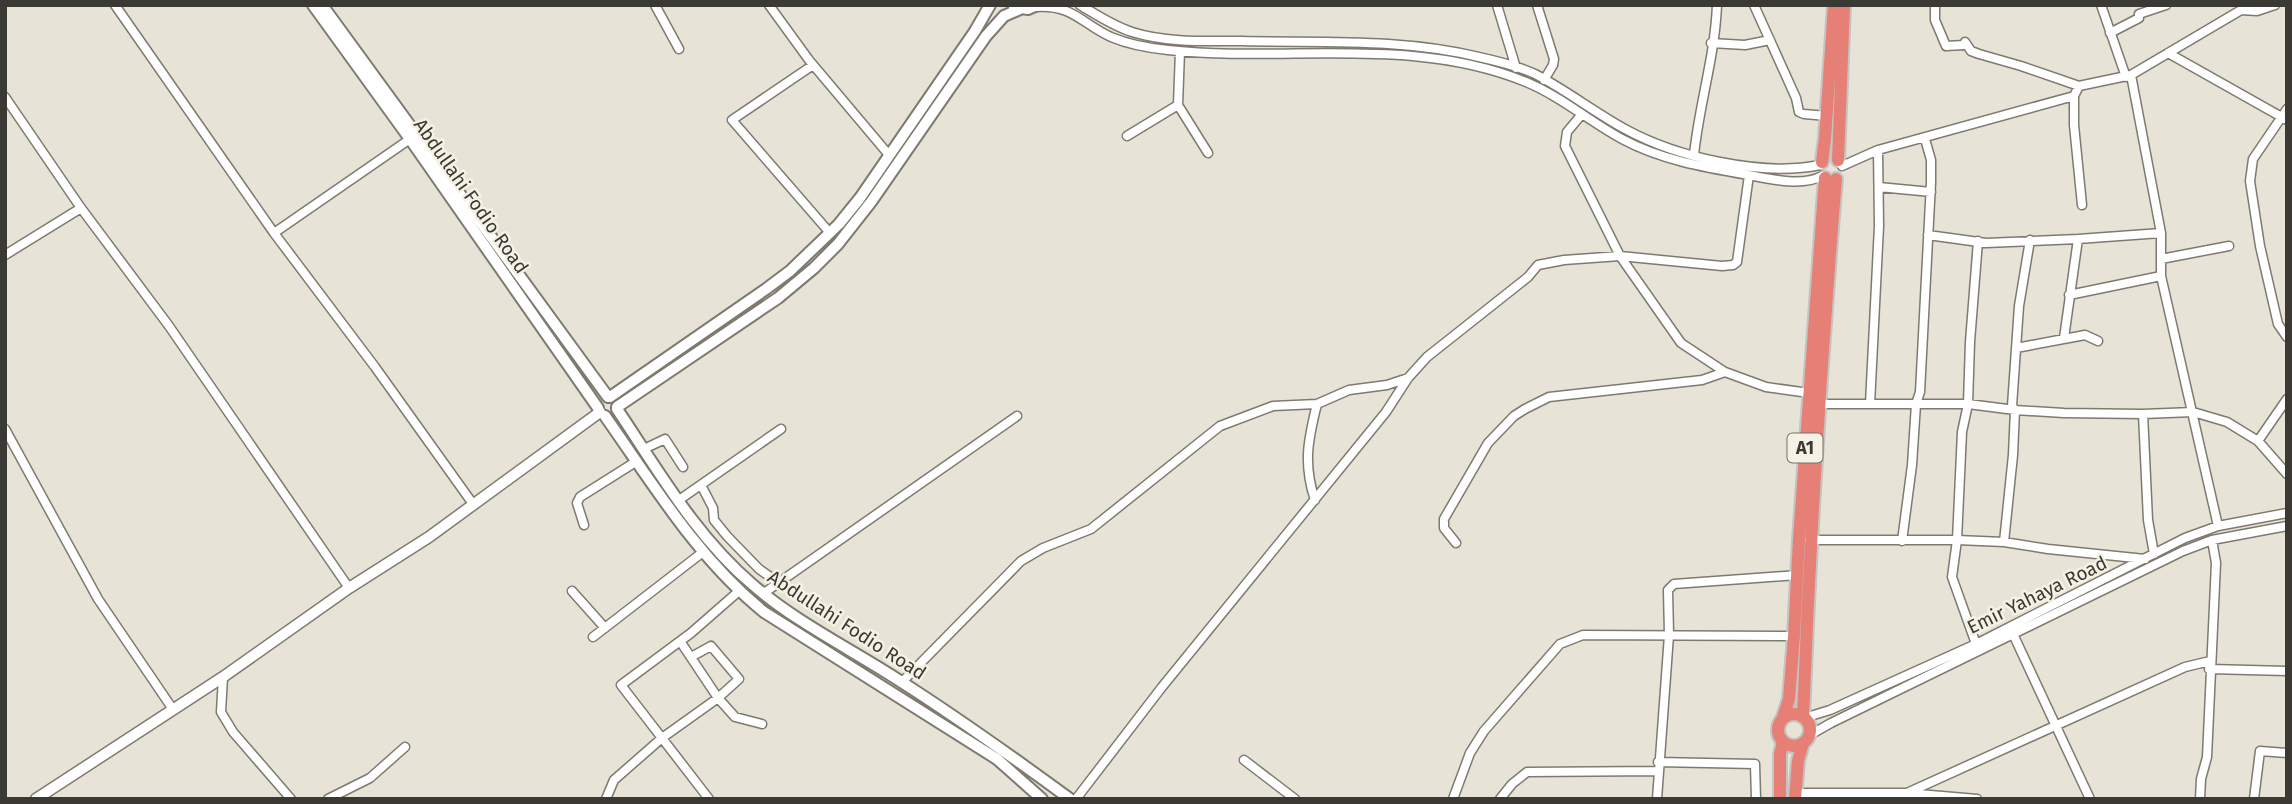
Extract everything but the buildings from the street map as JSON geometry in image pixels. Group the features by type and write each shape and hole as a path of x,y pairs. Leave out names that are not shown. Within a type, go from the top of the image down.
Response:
{"highway":[{"name":"A1","path":"1804,717 1809,540 1818,404 1833,5"},
{"path":"1840,163 1828,158 1825,172 1841,173 1844,5"},
{"name":"A1","path":"1783,717 1789,699 1794,636 1825,172"},
{"path":"1780,799 1780,754 1783,742 1778,732 1783,717 1793,714 1804,717 1809,726 1798,761 1795,796"},
{"path":"1783,742 1793,746 1806,740"}],"main road":[{"name":"Abdullahi Fodio Road","path":"313,5 703,552 739,591 764,612 997,759 1042,799"},
{"name":"Abdullahi Fodio Road","path":"322,5 613,402 698,529 724,558 790,613 902,681 1070,799"},
{"path":"990,5 860,198 830,233 790,271 613,402 611,416 601,412 600,400 613,402 778,298 814,268 838,244 871,202 986,36 1004,16 1036,6"},
{"path":"1008,5 1020,9"}],"street":[{"path":"115,5 274,233 375,367 472,504"},
{"path":"655,5 679,49"},
{"path":"769,5 813,65 889,155"},
{"path":"1080,5 1113,25 1132,32 1169,39 1416,46 1463,53 1516,68 1544,80 1638,136 1694,155 1763,167 1825,172"},
{"path":"1497,5 1516,68"},
{"path":"1537,5 1554,59 1544,80"},
{"path":"1694,155 1697,121 1704,95 1717,5"},
{"path":"1755,5 1796,97 1799,111 1827,116"},
{"path":"1935,5 1935,20 1946,46 1964,45 1965,42 1971,51 2079,86 2128,76 2243,8 2257,11 2275,5"},
{"path":"2101,5 2128,76 2161,233 2161,259 2178,356 2218,526"},
{"path":"2110,33 2139,18 2139,14 2166,5"},
{"path":"1036,6 1065,9 1094,28 1129,44 1180,51 1384,54 1438,58 1485,68 1525,81 1621,138 1695,166 1807,181 1825,172"},
{"path":"1711,43 1745,45 1770,40"},
{"path":"1180,51 1178,105 1208,153"},
{"path":"2168,53 2285,115 2253,159 2250,181 2260,246 2278,324 2287,337"},
{"path":"813,65 732,120 830,233"},
{"path":"2079,86 2074,96 2074,125 2082,205"},
{"path":"1840,163 2074,96"},
{"path":"5,97 81,208 169,326 349,588"},
{"path":"1128,136 1178,105"},
{"path":"1581,114 1567,132 1565,146 1620,256 1681,343 1725,372 1766,387 1809,393"},
{"path":"274,233 410,139"},
{"path":"1902,541 1912,465 1916,404 1920,392 1931,192 1931,160 1926,139"},
{"path":"1870,404 1879,187 1878,150"},
{"path":"1076,799 1162,687 1386,412 1408,378 1427,357 1528,277 1538,265 1564,260 1620,256 1733,265 1737,262 1749,175"},
{"path":"1879,187 1931,192"},
{"path":"5,255 81,208"},
{"path":"1928,235 1978,241 2078,239 2161,233"},
{"path":"2064,338 2078,239"},
{"path":"2004,542 2013,455 2015,410 2012,406 2019,306 2030,240"},
{"path":"1976,644 1952,577 1957,540 1962,432 1968,404 1978,241"},
{"path":"2161,259 2228,246"},
{"path":"2069,295 2164,279"},
{"path":"2164,279 2204,453"},
{"path":"2016,348 2085,335 2098,341"},
{"path":"1456,543 1444,528 1444,519 1488,443 1514,416 1525,409 1549,397 1702,380 1725,372"},
{"path":"902,681 1021,561 1043,548 1091,529 1220,426 1273,406 1317,404 1349,390 1387,385 1408,378"},
{"path":"2258,441 2287,399"},
{"path":"1315,500 1308,478 1308,441 1317,404"},
{"path":"1818,404 1968,404 2015,410 2143,415 2193,412 2227,422 2258,441 2287,474"},
{"path":"36,799 223,677 349,588 429,537 601,412"},
{"path":"2143,415 2148,520 2154,554"},
{"path":"764,593 1017,416"},
{"path":"5,429 97,599 172,708"},
{"path":"679,500 781,429"},
{"path":"644,449 665,439 683,467"},
{"path":"584,526 577,503 580,497 637,461"},
{"path":"701,485 713,508 715,520 727,537 759,569 779,583"},
{"name":"Emir Yahaya Road","path":"1804,717 1830,710 1976,644 2185,538 2218,526 2287,513"},
{"name":"Emir Yahaya Road","path":"1806,740 1831,723 2183,551 2213,540 2287,526"},
{"path":"1809,540 2004,542 2145,559"},
{"path":"2200,799 2201,779 2207,757 2216,563 2213,540"},
{"path":"593,637 703,552"},
{"path":"1657,799 1669,635 1668,590 1674,584 1797,575"},
{"path":"572,591 605,628"},
{"path":"709,799 621,685 680,641 739,591"},
{"path":"2013,634 2090,799"},
{"path":"1453,799 1476,741 1560,644 1583,635 1794,636"},
{"path":"680,641 718,698 735,717 762,724"},
{"path":"606,799 614,780 662,738 718,698 739,679 711,646 691,657"},
{"path":"1907,793 2185,667 2210,665 2287,671"},
{"path":"223,677 221,712 233,732 291,799"},
{"path":"328,799 370,778 405,747"},
{"path":"2254,799 2260,751 2287,753"},
{"path":"1244,760 1295,799"},
{"path":"1500,799 1512,784 1527,772 1755,764 1755,799"},
{"path":"1795,796 1907,793 1977,799"}]}
